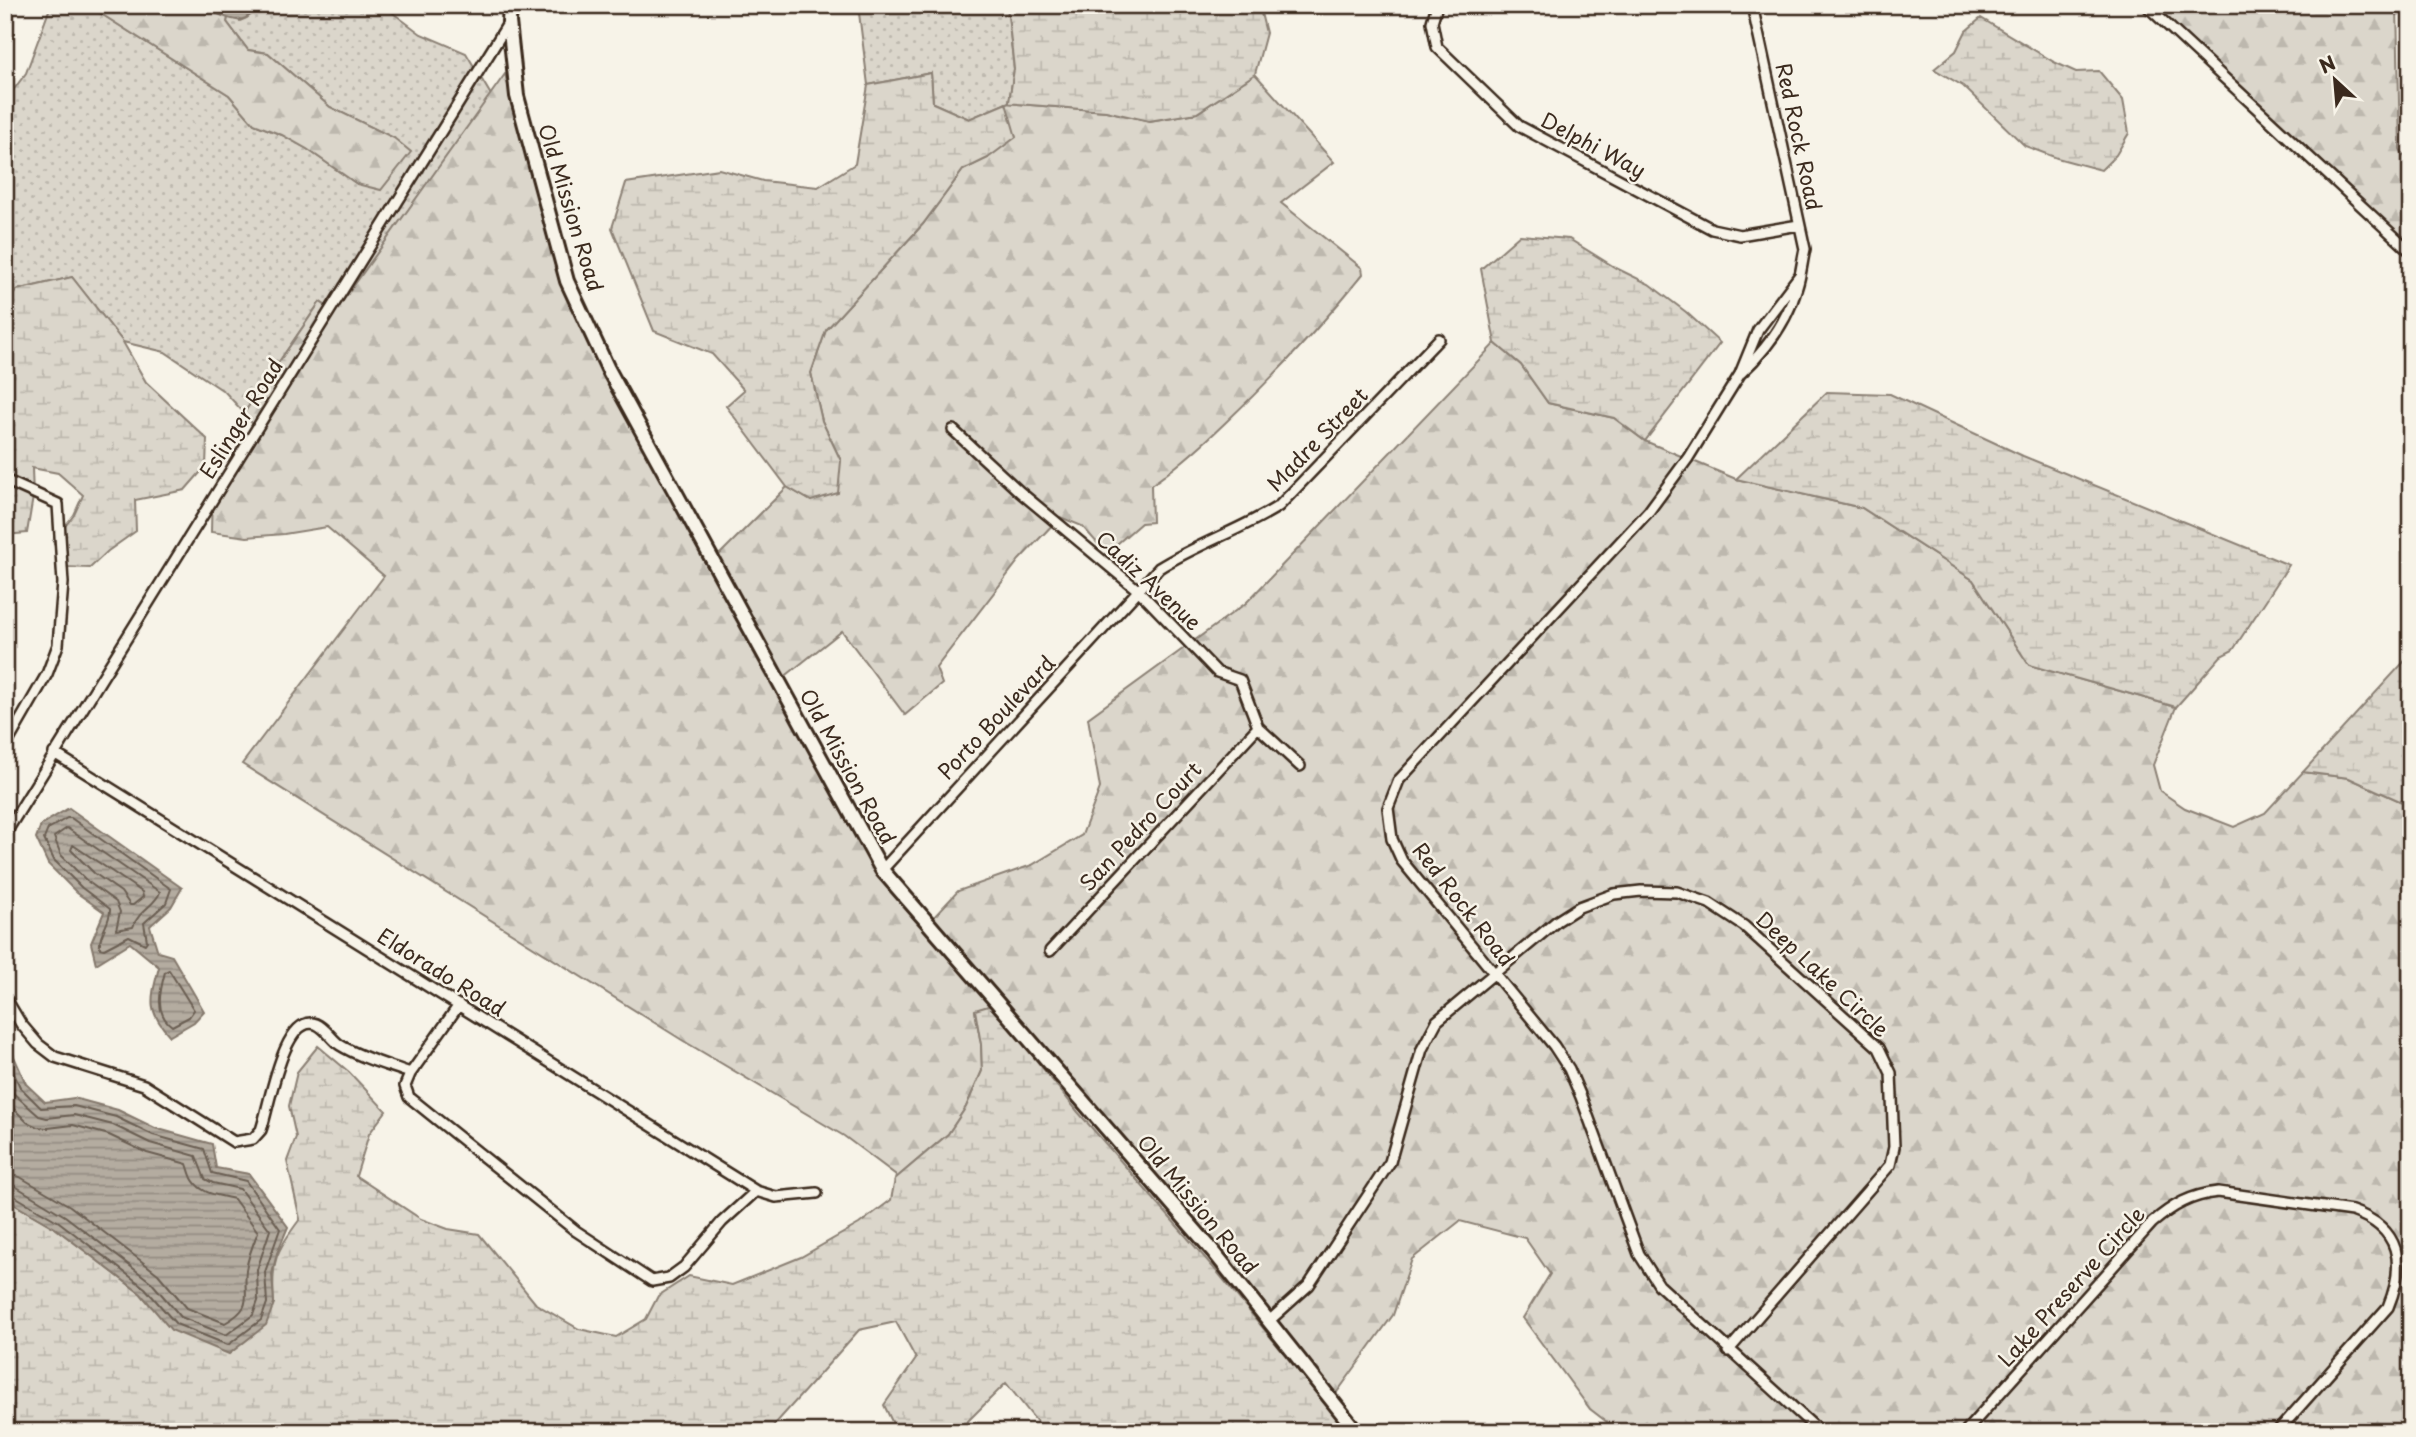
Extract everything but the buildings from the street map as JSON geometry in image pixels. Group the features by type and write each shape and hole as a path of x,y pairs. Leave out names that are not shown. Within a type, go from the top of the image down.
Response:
{"street":[{"name":"Old Mission Road","path":"510,5 509,22 517,96 567,281 608,369 882,870 1213,1251 1357,1432"},
{"name":"Delphi Way","path":"1437,5 1432,22 1437,47 1519,126 1712,229 1740,235 1799,225"},
{"name":"Red Rock Road","path":"1740,374 1761,355 1776,332 1797,287 1805,249 1752,5"},
{"path":"2148,8 2411,252"},
{"name":"Eslinger Road","path":"5,834 509,22"},
{"name":"Red Rock Road","path":"1798,276 1758,330 1740,374 1688,458 1649,511 1399,780 1388,808 1392,839 1402,861 1554,1046 1569,1069 1639,1254 1659,1286 1820,1432"},
{"path":"1764,322 1776,332"},
{"name":"Madre Street","path":"1139,591 1159,568 1181,555 1249,525 1279,506 1439,339"},
{"name":"Cadiz Avenue","path":"953,430 1020,492 1139,591 1216,672 1240,680 1258,727 1300,766"},
{"path":"5,480 58,504 63,583 58,645 47,674 5,747"},
{"name":"Porto Boulevard","path":"882,870 1139,591"},
{"name":"San Pedro Court","path":"1050,951 1258,727"},
{"name":"Eldorado Road","path":"54,752 756,1191 776,1197 817,1193"},
{"name":"Deep Lake Circle","path":"1269,1321 1310,1285 1390,1162 1422,1049 1437,1021 1557,921 1579,907 1614,894 1641,891 1676,892 1709,903 1744,926 1879,1048 1891,1073 1894,1147 1890,1165 1728,1351"},
{"path":"5,998 21,1024 38,1044 55,1057 144,1085 234,1142 253,1139 261,1130 284,1049 298,1028 304,1024 319,1026 340,1045 411,1073"},
{"path":"459,1005 411,1073 405,1086 409,1097 576,1231 652,1281 669,1278 684,1267 722,1223 756,1191"},
{"name":"Lake Preserve Circle","path":"1965,1432 2152,1223 2170,1207 2197,1194 2218,1192 2352,1211 2371,1218 2391,1239 2400,1264 2397,1287 2388,1307 2277,1432"}],"green space":[{"path":"51,5 87,5 229,95 254,124 307,149 357,184 394,138 330,107 268,53 248,50 227,22 228,17 240,21 261,5 379,5 421,34 466,53 491,95 335,312 320,302 244,413 225,392 165,352 123,342 72,277 17,290 5,305 5,101 26,73"},
{"path":"87,5 201,5 228,17 227,22 248,50 268,53 330,107 394,138 411,152 381,190 357,184 307,149 254,124 229,95"},
{"path":"858,5 1007,5 1014,69 1009,102 969,119 933,103 931,73 868,85"},
{"path":"1007,5 1259,5 1266,33 1255,74 1197,113 1149,121 1106,111 1007,103 1014,69"},
{"path":"2155,5 2397,5 2400,149 2411,167 2411,260"},
{"path":"1981,18 2054,62 2076,72 2099,71 2123,100 2129,133 2116,155 2101,170 2025,146 1963,86 1934,69 1956,51 1966,31"},
{"path":"931,73 933,103 969,119 1006,103 1016,137 988,158 963,170 923,224 826,330 811,373 822,421 841,461 838,493 811,501 787,487 726,406 744,390 712,354 654,331 612,228 626,183 719,169 763,181 818,187 855,164 868,85"},
{"path":"505,74 562,283 829,789 877,873 992,1005 975,1011 981,1044 982,1071 966,1107 948,1134 895,1179 896,1175 844,1136 682,1040 242,764 384,576 327,527 247,537 211,532 212,490 254,426 244,413 320,302 335,312"},
{"path":"1255,74 1334,162 1281,203 1362,268 1363,274 1261,388 1198,448 1151,485 1152,522 1141,523 1110,550 1099,545 1082,526 1060,517 1019,560 936,668 942,684 905,715 842,631 783,678 717,557 787,487 811,501 841,461 822,421 811,373 826,330 923,224 963,170 988,158 1006,103 1106,111 1150,121 1197,113"},
{"path":"1520,235 1569,239 1616,268 1649,284 1686,312 1720,343 1645,441 1614,418 1548,403 1521,365 1495,343 1481,269"},
{"path":"72,277 123,342 146,382 207,439 206,466 185,490 135,500 136,531 90,568 63,567 53,541 74,515 83,495 58,473 32,468 33,497 27,533 5,535 5,305 17,290"},
{"path":"1495,343 1521,365 1548,403 1614,418 1645,441 1736,479 1862,508 1973,580 2029,665 2176,707 2153,765 2160,791 2185,808 2234,827 2265,813 2303,772 2349,778 2411,806 2411,1432 1620,1432 1590,1409 1523,1318 1550,1274 1525,1238 1460,1221 1412,1259 1393,1315 1335,1395 932,919 958,891 1032,865 1082,835 1100,788 1088,718 1246,603"},
{"path":"1827,392 1890,394 2023,456 2289,565 2233,650 2221,656 2176,707 2029,665 1973,580 1862,508 1736,479"},
{"path":"2411,654 2411,806 2349,778 2303,772"},
{"path":"992,1005 1078,1112 1219,1274 1348,1432 1045,1432 1006,1383 957,1432 897,1432 884,1405 916,1359 896,1322 859,1330 768,1432 5,1432 5,1199 55,1228 141,1294 172,1330 274,1303 273,1277 276,1258 300,1219 287,1161 296,1137 289,1106 297,1072 318,1046 349,1072 386,1111 369,1134 356,1176 421,1219 448,1229 479,1234 536,1304 579,1329 616,1337 646,1319 658,1296 689,1276 732,1285 801,1257 859,1224 891,1200 895,1179 948,1134 966,1107 982,1071 975,1010"}],"water":[{"path":"201,5 261,5 248,17 238,20 222,16"},
{"path":"69,808 182,888 171,907 150,926 158,952 172,956 204,1011 194,1022 170,1036 154,1011 153,996 159,967 130,943 96,964 91,943 104,912 77,893 48,864 36,838 41,825"},
{"path":"5,1036 26,1084 45,1102 74,1098 118,1110 155,1128 212,1144 216,1168 249,1174 288,1227 272,1274 274,1303 266,1325 229,1354 171,1330 141,1294 55,1228 5,1199"}]}
